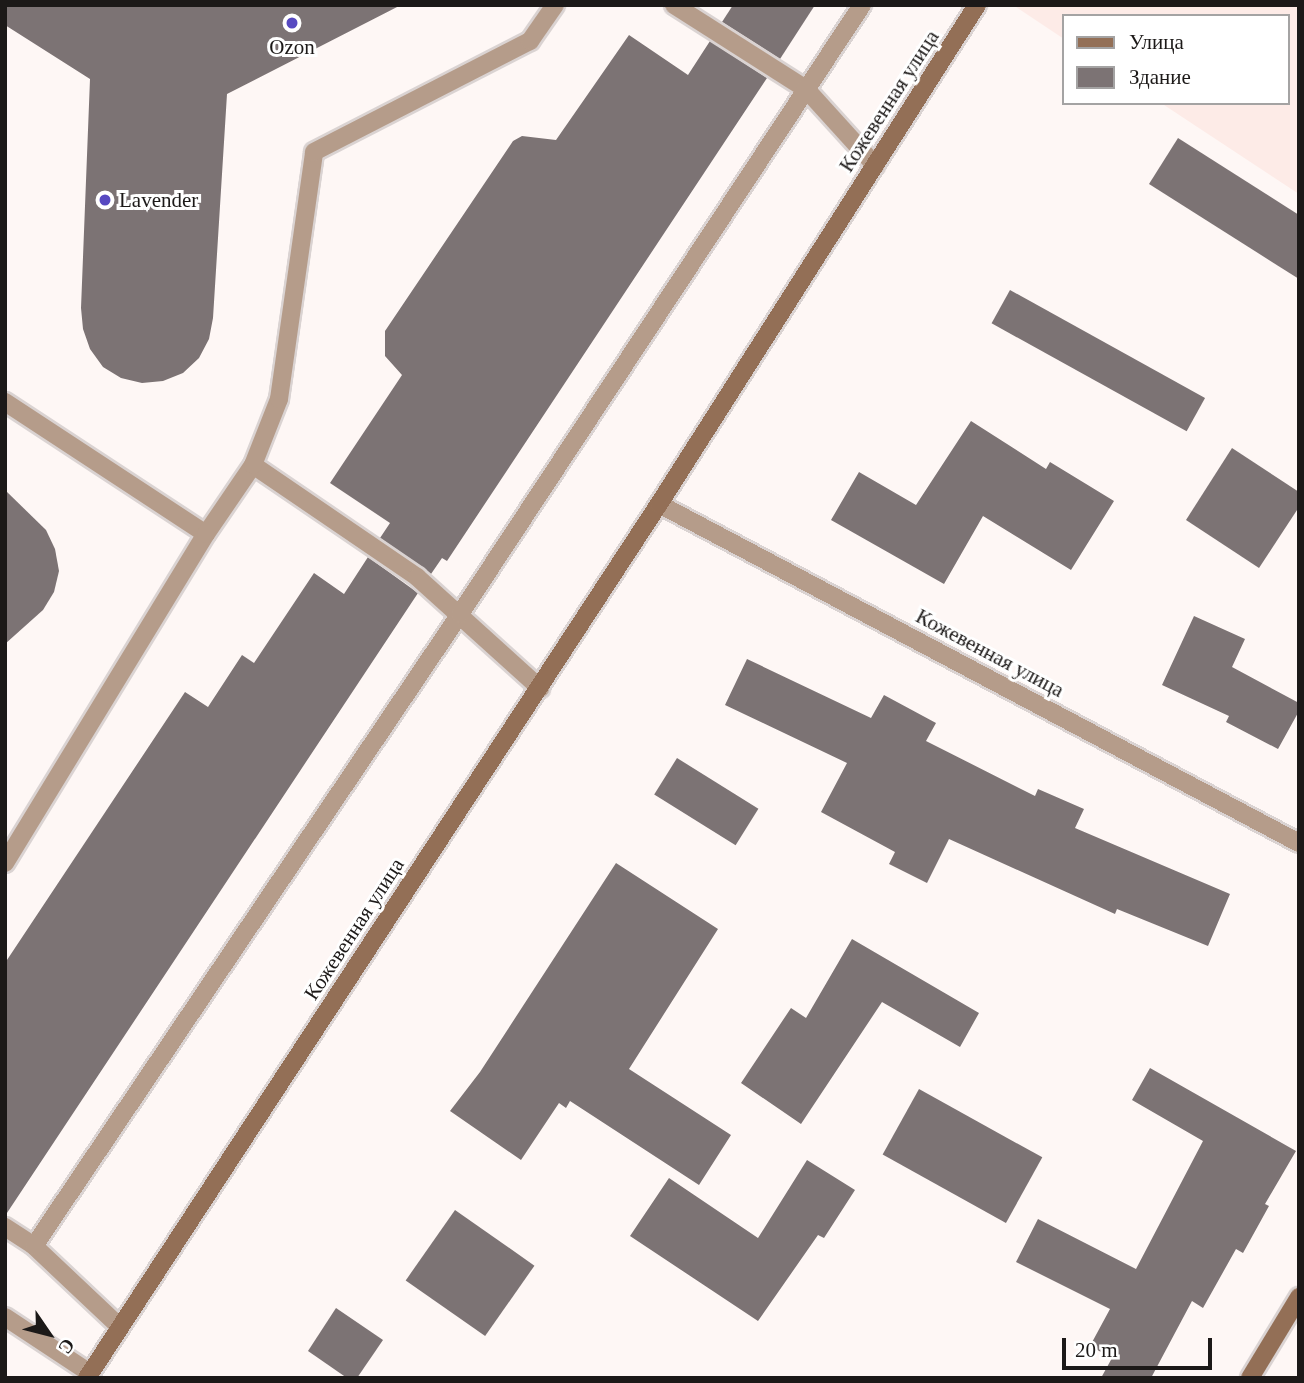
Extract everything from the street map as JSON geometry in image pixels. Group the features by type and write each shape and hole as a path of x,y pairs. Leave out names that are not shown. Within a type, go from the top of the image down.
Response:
{"main road":[{"name":"Кожевенная улица","path":"88,1375 540,688 977,5"},
{"path":"1250,1378 1299,1297"}],"lane":[{"path":"5,863 206,534 253,465 279,399 314,152 530,41 555,5"},
{"path":"674,5 806,89 875,165"},
{"path":"34,1246 460,614 862,5"},
{"path":"5,402 206,534"},
{"path":"253,465 417,578 540,688"},
{"name":"Кожевенная улица","path":"659,504 1299,843"},
{"path":"5,1227 34,1246 120,1327"},
{"path":"5,1317 88,1375"}],"shaded area":[{"path":"1013,5 1299,5 1299,194 1164,105 1290,105 1290,14 1062,14 1062,38"}],"building":[{"path":"5,5 401,5 227,94 213,318 209,339 199,358 183,373 163,381 142,383 121,378 103,367 90,349 83,329 81,308 90,79 5,25"},
{"path":"733,5 815,5 780,59 722,22"},
{"path":"629,35 688,75 710,41 767,78 447,561 442,558 431,574 380,538 390,523 330,483 402,375 385,356 385,331 513,141 522,136 556,140"},
{"path":"1178,138 1299,215 1299,279 1149,184"},
{"path":"1010,290 1205,398 1187,431 992,323"},
{"path":"971,421 1046,469 1050,462 1114,501 1071,570 983,516 944,584 831,520 859,472 916,505"},
{"path":"1232,448 1299,492 1299,507 1259,568 1186,520"},
{"path":"5,490 46,530 55,549 59,571 54,592 43,610 5,644"},
{"path":"368,557 418,593 5,1216 5,963 185,692 208,707 242,655 254,663 314,573 344,594"},
{"path":"1194,616 1245,639 1232,667 1299,703 1299,711 1278,749 1226,722 1229,716 1162,685"},
{"path":"747,659 871,718 884,695 936,723 926,741 1035,796 1038,789 1084,809 1075,828 1230,894 1208,946 1117,909 1115,914 949,839 927,883 889,864 895,852 821,812 847,763 725,705"},
{"path":"677,758 758,809 736,845 654,794"},
{"path":"616,863 718,929 629,1069 731,1135 699,1185 570,1101 566,1108 559,1103 521,1160 450,1111 480,1072"},
{"path":"852,939 979,1013 960,1047 882,1002 801,1124 741,1083 791,1008 806,1018"},
{"path":"1150,1068 1296,1151 1265,1204 1269,1206 1243,1253 1236,1249 1203,1308 1192,1301 1151,1378 1101,1378 1112,1358 1090,1346 1110,1309 1016,1262 1038,1219 1136,1269 1203,1141 1132,1100"},
{"path":"919,1089 1042,1157 1006,1223 883,1155"},
{"path":"807,1160 855,1190 824,1238 818,1235 758,1321 630,1236 669,1178 758,1238"},
{"path":"455,1210 534,1266 485,1336 406,1280"},
{"path":"336,1308 383,1340 357,1378 347,1378 308,1351"}],"place":[{"name":"Ozon","path":"292,23"},
{"name":"Lavender","path":"105,200"}]}
